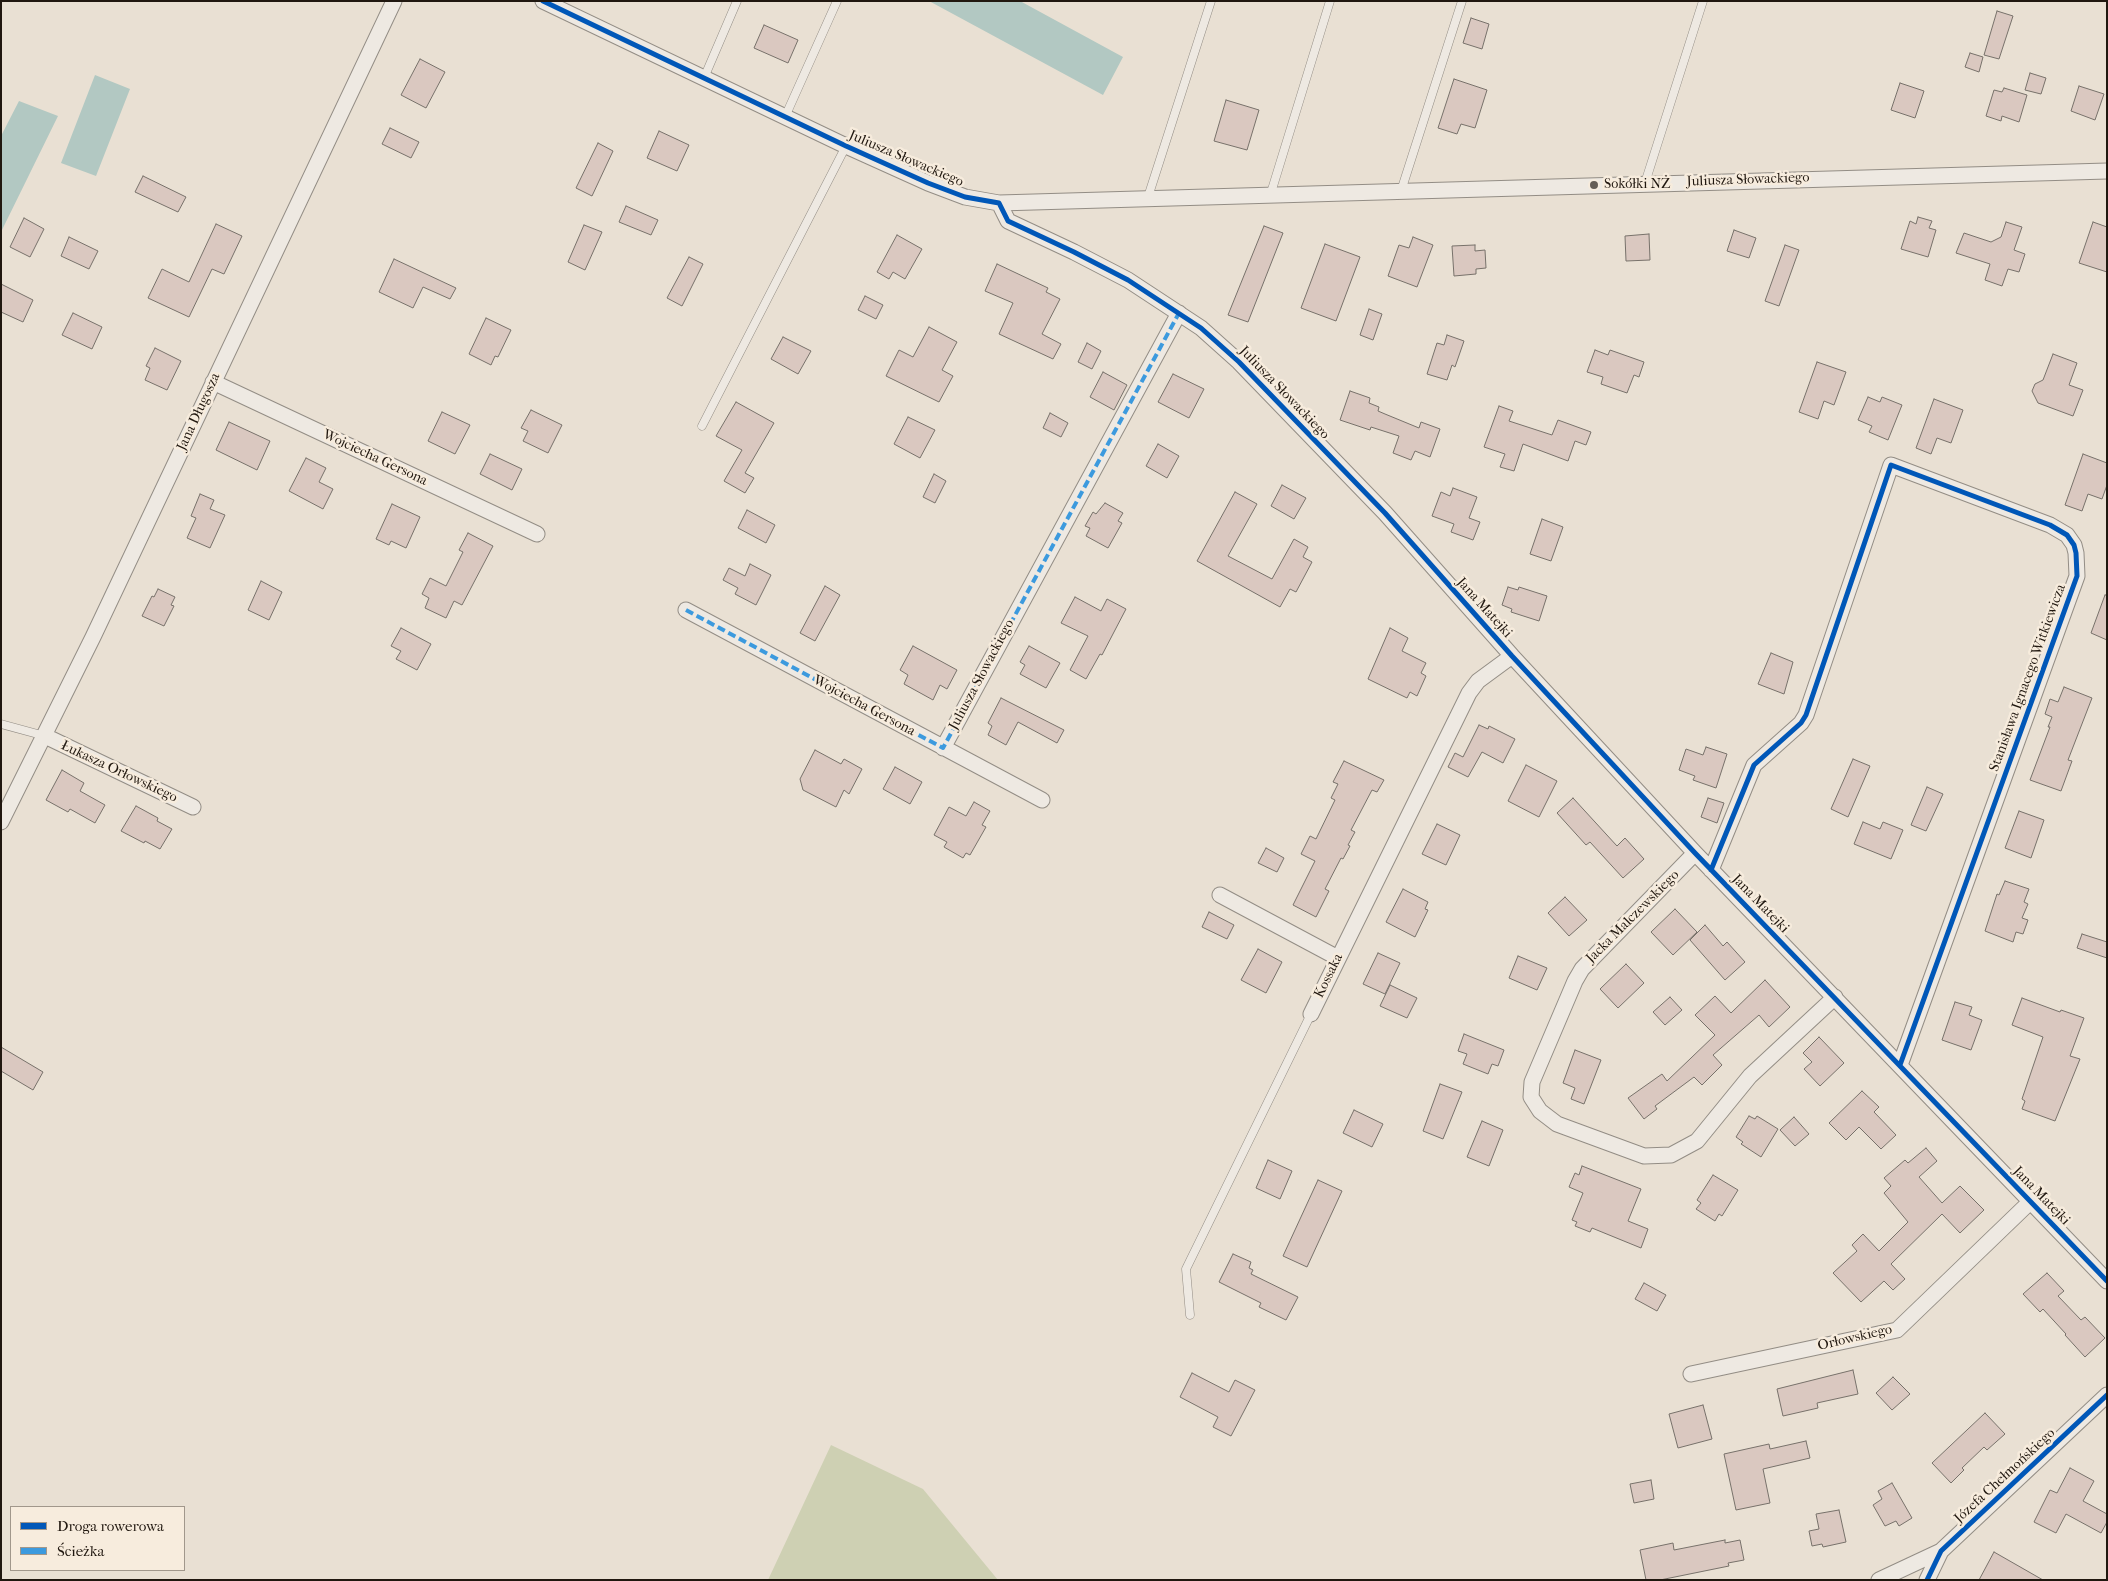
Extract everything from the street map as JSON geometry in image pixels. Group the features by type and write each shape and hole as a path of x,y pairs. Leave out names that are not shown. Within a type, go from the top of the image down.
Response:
{"street":[{"name":"Jana Długosza","path":"1,822 45,736 394,1"},
{"name":"Juliusza Słowackiego","path":"543,1 846,146 947,190 965,196 999,202 1148,197 1270,196 2107,170"},
{"name":"Juliusza Słowackiego","path":"999,202 1008,221 1120,276 1179,312 1201,328 1239,362 1385,514"},
{"name":"Juliusza Słowackiego","path":"943,748 1179,312"},
{"name":"Wojciecha Gersona","path":"213,382 537,534"},
{"name":"Stanisława Ignacego Witkiewicza","path":"1711,870 1754,764 1804,719 1891,465 2050,525 2067,535 2074,545 2078,566 2077,576 1900,1066"},
{"name":"Jana Matejki","path":"1385,514 1512,656 1711,870 2107,1281"},
{"name":"Wojciecha Gersona","path":"686,610 1042,800"},
{"name":"Kossaka","path":"1311,1014 1469,693 1478,681 1512,656"},
{"name":"Łukasza Orłowskiego","path":"45,736 193,807"},
{"name":"Jacka Malczewskiego","path":"1695,853 1582,969 1575,981 1532,1082 1531,1097 1540,1112 1557,1124 1644,1156 1671,1155 1696,1141 1750,1076 1835,997"},
{"path":"1220,895 1338,958"},
{"name":"Orłowskiego","path":"1691,1374 1897,1330 2031,1201"},
{"name":"Józefa Chełmońskiego","path":"1927,1580 1941,1552 2107,1395"},
{"path":"1878,1580 1941,1552"}],"lane":[{"path":"704,78 737,1"},
{"path":"785,117 837,1"},
{"path":"1148,197 1211,1"},
{"path":"1270,196 1330,1"},
{"path":"1401,191 1462,1"},
{"path":"1645,183 1703,1"},
{"path":"702,426 846,146"},
{"path":"1,724 45,736"},
{"name":"Kossaka","path":"1190,1315 1186,1269 1311,1014"}],"green space":[{"path":"831,1445 923,1489 998,1580 768,1580"}],"water":[{"path":"929,1 1020,1 1123,57 1103,95"},
{"path":"95,75 130,89 96,176 61,163"},
{"path":"19,101 58,116 1,232 1,136"}],"building":[{"path":"1997,11 2013,16 1999,59 1984,55"},
{"path":"1471,18 1489,24 1482,49 1463,43"},
{"path":"764,25 798,40 788,63 754,48"},
{"path":"1970,53 1983,57 1979,72 1965,67"},
{"path":"420,59 445,72 426,108 401,95"},
{"path":"2030,73 2046,78 2041,94 2025,90"},
{"path":"1454,79 1487,90 1475,128 1461,124 1457,134 1438,128"},
{"path":"1900,83 1924,91 1915,118 1891,110"},
{"path":"2079,86 2104,94 2095,120 2071,111"},
{"path":"2004,88 2027,95 2019,122 2002,116 2001,121 1986,116 1994,90 2002,92"},
{"path":"1226,100 1259,110 1247,150 1214,141"},
{"path":"390,128 419,142 411,158 382,144"},
{"path":"659,131 689,145 677,171 647,158"},
{"path":"598,143 613,151 592,196 576,188"},
{"path":"143,176 186,197 178,212 135,192"},
{"path":"626,206 658,220 651,235 619,222"},
{"path":"1918,217 1932,221 1929,228 1936,230 1928,257 1901,249 1910,221 1916,224"},
{"path":"24,218 44,229 30,257 10,247"},
{"path":"2006,222 2022,227 2014,250 2025,254 2019,272 2008,269 2002,286 1985,280 1990,264 1956,253 1964,233 1991,242 2001,237"},
{"path":"2093,222 2107,227 2107,272 2079,263"},
{"path":"216,224 242,236 224,274 212,269 189,317 148,298 162,269 189,282"},
{"path":"584,225 602,232 585,270 568,262"},
{"path":"1264,226 1283,233 1248,322 1228,315"},
{"path":"1734,230 1756,238 1749,258 1727,251"},
{"path":"1649,234 1650,260 1626,261 1625,236"},
{"path":"897,235 922,249 905,279 893,272 889,279 877,272"},
{"path":"69,237 98,251 89,269 61,256"},
{"path":"1413,237 1433,245 1417,287 1388,276 1399,245 1409,248"},
{"path":"1325,244 1360,257 1336,321 1301,308"},
{"path":"1475,245 1475,251 1485,250 1486,268 1476,269 1476,274 1454,276 1452,246"},
{"path":"1785,245 1799,250 1779,306 1765,301"},
{"path":"689,257 703,264 682,306 667,298"},
{"path":"394,259 456,288 450,299 423,287 413,308 379,292"},
{"path":"997,264 1048,288 1046,292 1060,299 1042,334 1061,344 1053,359 999,334 1013,303 985,291"},
{"path":"1,284 33,300 23,322 1,312"},
{"path":"865,296 883,305 876,319 858,310"},
{"path":"1369,309 1382,314 1373,340 1360,335"},
{"path":"73,313 102,327 92,349 62,335"},
{"path":"486,318 511,330 498,357 495,356 491,365 469,354"},
{"path":"929,327 957,342 942,370 953,376 939,402 886,376 899,350 913,357"},
{"path":"1447,335 1464,341 1455,367 1452,365 1447,380 1427,374 1437,343 1444,345"},
{"path":"783,337 811,351 798,374 771,359"},
{"path":"1087,343 1101,351 1092,369 1078,362"},
{"path":"155,348 181,361 167,390 145,380 150,368 146,366"},
{"path":"1595,350 1608,355 1610,350 1644,362 1639,377 1634,375 1627,393 1601,384 1603,377 1587,372"},
{"path":"2053,354 2077,363 2069,385 2083,390 2073,416 2038,403 2032,391 2035,384 2043,380"},
{"path":"1817,362 1846,372 1834,405 1824,401 1818,419 1799,412"},
{"path":"1103,372 1127,385 1114,410 1090,397"},
{"path":"1173,374 1204,389 1189,418 1158,402"},
{"path":"1350,391 1370,398 1369,403 1379,407 1378,411 1385,414 1419,428 1421,422 1440,429 1430,457 1415,451 1411,460 1393,453 1399,436 1371,427 1370,430 1340,420"},
{"path":"1868,397 1880,402 1882,397 1902,405 1888,440 1869,432 1872,426 1858,420"},
{"path":"1934,399 1963,410 1951,443 1937,438 1931,454 1916,448"},
{"path":"736,402 774,423 745,473 754,478 745,493 724,481 742,450 716,436"},
{"path":"1499,406 1513,411 1509,421 1552,435 1558,420 1591,432 1586,445 1575,441 1568,461 1523,444 1514,471 1500,467 1505,454 1484,447"},
{"path":"531,410 562,425 548,453 523,441 528,431 521,428"},
{"path":"442,412 470,425 455,454 428,441"},
{"path":"1050,413 1068,423 1061,437 1043,428"},
{"path":"908,417 935,430 920,458 894,444"},
{"path":"229,422 270,441 257,470 216,450"},
{"path":"1158,444 1179,456 1167,478 1146,466"},
{"path":"490,454 522,469 512,490 480,474"},
{"path":"2083,454 2107,463 2107,485 2102,499 2088,494 2082,511 2065,505"},
{"path":"306,458 326,468 319,482 333,489 323,509 289,491"},
{"path":"934,474 946,481 935,503 923,497"},
{"path":"1282,485 1306,498 1294,519 1271,506"},
{"path":"1453,488 1477,497 1469,518 1480,522 1473,540 1451,532 1454,524 1432,516 1441,492 1450,496"},
{"path":"1235,492 1257,504 1228,556 1272,579 1294,539 1308,547 1303,557 1312,562 1296,592 1290,589 1280,607 1197,561"},
{"path":"200,494 214,500 210,509 225,515 210,548 187,538 196,518 191,516"},
{"path":"1105,503 1123,513 1118,521 1122,523 1108,548 1086,536 1090,528 1085,526 1093,512 1096,514"},
{"path":"392,504 420,517 406,548 391,541 389,545 376,539"},
{"path":"747,510 775,525 766,543 738,528"},
{"path":"1542,519 1563,527 1551,561 1530,554"},
{"path":"468,533 493,546 462,605 454,601 446,618 425,608 429,598 422,594 430,578 446,586 463,552 459,550"},
{"path":"750,564 771,575 756,605 735,594 738,588 723,580 729,568 745,576"},
{"path":"261,581 282,592 269,620 248,610"},
{"path":"825,586 840,595 815,641 800,633"},
{"path":"1508,587 1518,590 1519,587 1547,596 1539,621 1511,612 1512,609 1502,605"},
{"path":"158,589 175,597 171,605 174,606 164,626 142,616 152,596 154,597"},
{"path":"2105,595 2107,595 2107,640 2091,633"},
{"path":"1075,597 1101,611 1107,599 1126,609 1102,655 1100,654 1086,679 1070,670 1088,636 1061,623"},
{"path":"401,628 431,644 417,670 396,659 401,651 391,646"},
{"path":"1390,628 1408,638 1402,651 1426,663 1421,673 1426,676 1417,696 1410,692 1407,698 1368,679"},
{"path":"913,646 957,670 947,689 940,685 933,700 904,684 908,675 900,670"},
{"path":"1029,646 1060,663 1046,688 1020,674 1025,665 1020,662"},
{"path":"1771,653 1793,662 1784,694 1758,684"},
{"path":"2064,687 2092,698 2068,760 2072,761 2061,791 2030,780 2050,727 2048,727 2052,717 2045,714 2050,699 2058,702"},
{"path":"1001,698 1064,730 1057,743 1018,722 1006,745 988,735 992,726 988,723"},
{"path":"1479,725 1488,729 1489,726 1515,739 1503,763 1482,752 1468,777 1448,767 1455,753 1463,757"},
{"path":"1706,747 1727,754 1716,788 1693,780 1695,776 1679,770 1686,749 1703,755"},
{"path":"815,750 841,764 844,759 862,769 849,794 844,790 836,807 803,790 800,779"},
{"path":"1853,759 1870,766 1848,817 1831,809"},
{"path":"1344,761 1384,780 1377,792 1372,790 1351,830 1355,832 1348,845 1350,846 1343,859 1341,858 1325,889 1329,891 1316,917 1293,905 1315,861 1301,854 1310,836 1316,839 1335,800 1331,798 1338,784 1333,782"},
{"path":"1526,765 1557,781 1539,817 1508,801"},
{"path":"895,767 922,782 910,804 883,789"},
{"path":"62,770 84,783 80,791 105,805 95,823 70,809 68,812 46,800"},
{"path":"1927,787 1943,794 1926,831 1911,825"},
{"path":"1573,798 1617,846 1625,838 1644,859 1623,878 1590,842 1586,845 1557,813"},
{"path":"1708,798 1724,803 1717,823 1701,817"},
{"path":"974,802 990,811 982,825 986,827 970,855 966,853 963,858 944,847 947,842 934,835 949,807 966,816"},
{"path":"136,806 158,818 157,821 172,829 160,849 121,831"},
{"path":"2019,811 2044,820 2031,858 2005,848"},
{"path":"1863,822 1880,829 1883,822 1903,830 1891,859 1854,844"},
{"path":"1437,824 1460,835 1446,865 1422,854"},
{"path":"1266,848 1284,858 1277,872 1258,863"},
{"path":"2005,881 2029,889 2024,902 2028,904 2022,918 2028,920 2023,934 2016,932 2013,942 1985,931 1997,894 1999,895"},
{"path":"1403,889 1428,902 1425,909 1428,910 1415,937 1386,922"},
{"path":"1565,897 1587,920 1569,936 1548,913"},
{"path":"1675,909 1697,932 1673,955 1651,932"},
{"path":"1209,912 1234,925 1227,939 1202,927"},
{"path":"1705,925 1723,946 1727,942 1745,962 1725,980 1690,940"},
{"path":"2082,934 2107,942 2107,958 2077,948"},
{"path":"1258,949 1282,962 1266,993 1241,980"},
{"path":"1378,953 1400,963 1385,994 1363,984"},
{"path":"1518,956 1547,968 1537,990 1509,978"},
{"path":"1626,964 1644,983 1618,1008 1600,989"},
{"path":"1765,980 1790,1007 1769,1027 1759,1015 1713,1055 1722,1065 1702,1085 1694,1077 1655,1106 1657,1109 1644,1119 1628,1098 1662,1074 1667,1081 1715,1035 1695,1015 1715,996 1731,1013"},
{"path":"1390,985 1417,998 1407,1018 1380,1006"},
{"path":"1670,997 1682,1010 1665,1025 1653,1012"},
{"path":"2022,998 2060,1012 2061,1010 2084,1018 2070,1056 2080,1059 2055,1121 2022,1109 2025,1101 2022,1099 2043,1037 2012,1025"},
{"path":"1955,1002 1972,1007 1969,1015 1982,1020 1971,1050 1942,1040"},
{"path":"1464,1034 1504,1050 1498,1066 1492,1064 1488,1074 1463,1064 1467,1054 1458,1051"},
{"path":"1819,1037 1844,1063 1820,1086 1804,1069 1812,1062 1803,1053"},
{"path":"1,1047 43,1072 33,1090 1,1071"},
{"path":"1575,1050 1601,1060 1584,1104 1571,1099 1575,1088 1563,1083"},
{"path":"1440,1084 1462,1092 1443,1139 1423,1131"},
{"path":"1862,1091 1879,1107 1874,1112 1896,1135 1881,1149 1859,1127 1846,1140 1829,1123"},
{"path":"1354,1110 1383,1124 1372,1147 1343,1133"},
{"path":"1749,1116 1755,1119 1757,1116 1778,1129 1761,1157 1741,1144 1743,1142 1736,1137"},
{"path":"1794,1117 1809,1134 1795,1146 1780,1130"},
{"path":"1482,1121 1503,1130 1489,1166 1467,1157"},
{"path":"1926,1148 1937,1161 1919,1177 1942,1203 1960,1186 1984,1210 1960,1233 1942,1214 1891,1264 1905,1279 1893,1290 1884,1281 1861,1302 1833,1273 1857,1251 1852,1245 1863,1234 1879,1251 1908,1222 1884,1193 1891,1186 1884,1178 1905,1160 1908,1163"},
{"path":"1268,1160 1292,1171 1280,1199 1256,1188"},
{"path":"1582,1166 1641,1189 1628,1221 1648,1229 1641,1248 1592,1228 1590,1232 1575,1226 1577,1222 1572,1220 1583,1193 1569,1187 1575,1173 1579,1175"},
{"path":"1713,1175 1738,1190 1722,1216 1719,1214 1715,1221 1696,1209 1701,1203 1697,1200"},
{"path":"1318,1180 1342,1191 1307,1267 1283,1256"},
{"path":"1233,1254 1251,1262 1249,1268 1253,1270 1251,1274 1298,1297 1286,1320 1259,1307 1261,1303 1219,1282"},
{"path":"2047,1273 2064,1291 2058,1296 2081,1320 2085,1317 2105,1338 2085,1357 2043,1309 2040,1312 2023,1294"},
{"path":"1644,1283 1666,1295 1657,1311 1635,1299"},
{"path":"1853,1370 1858,1394 1817,1403 1818,1408 1783,1416 1777,1389"},
{"path":"1192,1373 1229,1392 1235,1380 1255,1390 1231,1436 1213,1427 1218,1417 1180,1397"},
{"path":"1893,1377 1910,1394 1892,1410 1876,1393"},
{"path":"1703,1405 1712,1439 1678,1448 1669,1414"},
{"path":"1985,1413 2005,1434 1987,1450 1984,1447 1962,1468 1964,1470 1951,1483 1932,1463"},
{"path":"1806,1441 1810,1458 1763,1469 1770,1503 1736,1510 1724,1454 1769,1444 1770,1449"},
{"path":"2070,1468 2094,1481 2083,1501 2107,1514 2107,1522 2101,1533 2066,1514 2056,1533 2034,1522 2050,1490 2057,1493"},
{"path":"1651,1480 1654,1499 1634,1503 1630,1484"},
{"path":"1892,1483 1912,1518 1899,1526 1896,1521 1885,1526 1873,1505 1882,1499 1878,1491"},
{"path":"1839,1510 1846,1542 1823,1547 1822,1544 1812,1546 1809,1531 1819,1529 1816,1514"},
{"path":"1725,1540 1725,1543 1740,1540 1744,1560 1728,1563 1729,1566 1660,1580 1646,1580 1640,1550 1673,1543 1674,1550"},
{"path":"1994,1552 2043,1580 1979,1580"}],"marked path":[{"path":"686,610 943,748 1179,313"}],"cycle path":[{"path":"543,1 846,146 928,183 965,197 999,203 1008,221 1128,280 1201,328 1239,362 1385,513 1512,656 1695,853 2107,1281"},
{"path":"1711,870 1754,765 1801,723 1806,715 1891,465 2050,525 2067,535 2074,545 2076,553 2077,576 1900,1065"},
{"path":"1927,1580 1941,1551 2107,1395"}],"place":[{"name":"Sokółki NŻ","path":"1594,185"}]}
